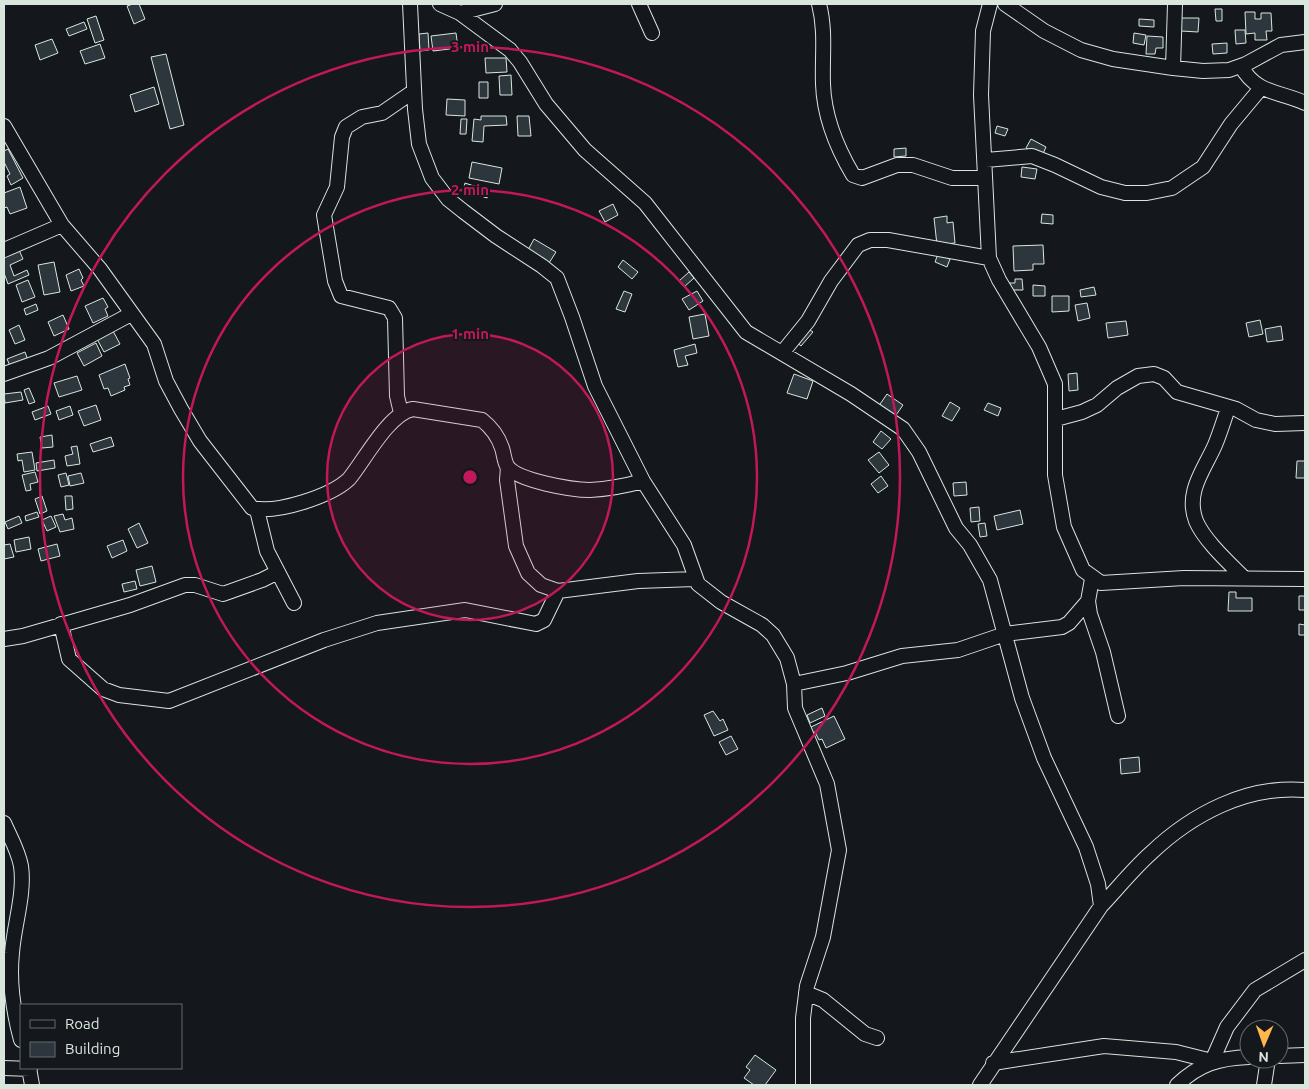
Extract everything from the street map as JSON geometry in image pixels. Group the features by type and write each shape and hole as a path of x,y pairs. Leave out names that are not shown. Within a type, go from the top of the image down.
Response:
{"street":[{"path":"410,4 414,91 420,144 432,178 448,199 496,236 557,278 572,316 595,386 643,481 684,545 695,579 702,588 721,602 762,626 773,635 787,658 794,684 795,708 827,784 839,850 828,915 806,993 803,1018 803,1085"},
{"path":"440,4 460,13 515,56 546,104 586,150 645,202 746,332 903,429 919,452 956,528 983,565 1005,634 1022,698 1044,758 1086,847 1098,884 1101,906"},
{"path":"460,13 495,4"},
{"path":"639,4 652,32"},
{"path":"819,4 824,32 823,86 826,109 836,139 853,175 862,178 897,165 913,165 952,178 985,178"},
{"path":"990,4 984,31 981,95 986,160 985,178 989,258 999,280 1039,347 1055,384 1056,474 1062,518 1080,563 1092,579 1101,583 1184,578 1305,579"},
{"path":"1005,4 1044,30 1081,50 1113,59 1173,68 1217,71 1241,66 1281,45 1305,42"},
{"path":"1173,68 1175,4"},
{"path":"1241,66 1248,78 1261,88 1305,103"},
{"path":"986,160 1032,156 1113,191 1146,194 1166,190 1184,182 1203,166 1231,124 1261,88"},
{"path":"401,413 397,396 396,318 389,308 341,296 333,273 324,216 337,187 342,137 346,127 362,117 382,113 414,91"},
{"path":"4,126 62,225 91,256 154,344 166,381 200,441 252,508 258,510 319,498 340,488 401,413 413,409 482,420 495,434 508,467 507,480 513,530 520,558 528,574 541,585 558,591 638,581 695,579"},
{"path":"4,250 62,225"},
{"path":"782,353 808,321 831,281 858,245 870,240 888,240 989,258"},
{"path":"4,374 49,358 132,314"},
{"path":"1056,419 1097,406 1128,380 1146,375 1161,375 1177,392 1236,409 1256,420 1275,424 1305,423"},
{"path":"1228,408 1215,444 1197,481 1193,495 1193,506 1196,522 1216,549 1243,577"},
{"path":"508,467 516,474 530,479 588,490 617,488 643,481"},
{"path":"258,510 267,551 294,603"},
{"path":"4,639 23,636 130,605 185,585 194,585 223,594 278,572"},
{"path":"1092,579 1088,601 1118,716"},
{"path":"61,624 69,659 103,689 119,695 169,701 324,640 377,623 466,610 536,624 544,620 558,591"},
{"path":"794,684 847,673 902,656 970,648 1005,634 1062,627 1069,623 1088,601"},
{"path":"980,1085 993,1063 1101,906 1150,853 1209,810 1234,800 1264,793 1305,790"},
{"path":"4,823 18,852 21,867 21,890 12,955 15,1019 20,1036"},
{"path":"1177,1085 1191,1072 1212,1061 1227,1027 1255,990 1305,960"},
{"path":"806,993 823,1000 865,1034 877,1038"},
{"path":"993,1063 1104,1046 1176,1052 1212,1061 1239,1058"},
{"path":"1289,1056 1305,1055"},
{"path":"4,1068 20,1069"},
{"path":"29,1069 32,1085"},
{"path":"1264,1085 1266,1069"}],"building":[{"path":"139,4 145,19 134,24 127,6"},
{"path":"1215,9 1222,9 1222,21 1216,21"},
{"path":"1245,12 1255,12 1255,19 1261,19 1261,13 1271,13 1272,31 1266,31 1267,40 1255,40 1255,33 1246,34"},
{"path":"96,16 104,40 95,43 87,19"},
{"path":"1181,18 1199,18 1198,32 1181,31"},
{"path":"1139,19 1154,20 1154,27 1139,26"},
{"path":"84,22 87,29 69,36 66,29"},
{"path":"1235,30 1245,30 1246,43 1236,44"},
{"path":"428,33 429,50 420,51 419,34"},
{"path":"456,33 458,48 433,51 431,36"},
{"path":"1134,33 1146,35 1144,45 1133,43"},
{"path":"1147,36 1163,37 1163,48 1156,48 1155,54 1146,54"},
{"path":"52,39 58,53 40,60 35,45"},
{"path":"1227,43 1227,53 1213,54 1212,44"},
{"path":"100,44 105,58 85,64 80,51"},
{"path":"166,54 184,125 170,129 151,57"},
{"path":"485,58 506,58 507,72 486,73"},
{"path":"511,75 512,95 500,95 499,76"},
{"path":"479,82 488,82 488,98 479,98"},
{"path":"154,87 159,104 135,112 130,95"},
{"path":"447,99 465,100 465,116 446,115"},
{"path":"481,116 506,116 507,125 484,126 483,142 472,141 474,119 481,120"},
{"path":"517,116 529,116 531,136 518,136"},
{"path":"461,119 467,119 466,134 460,134"},
{"path":"997,126 1008,129 1005,136 995,133"},
{"path":"1031,139 1046,147 1042,156 1026,148"},
{"path":"906,148 906,156 894,157 894,149"},
{"path":"8,149 23,178 11,185 7,176 10,174 4,162 4,151"},
{"path":"472,162 502,168 499,184 469,178"},
{"path":"1022,167 1037,169 1035,179 1021,177"},
{"path":"465,183 489,191 487,198 463,190"},
{"path":"20,187 27,208 10,214 7,207 4,208 4,193"},
{"path":"613,204 618,215 605,222 599,211"},
{"path":"1042,214 1053,215 1053,224 1041,223"},
{"path":"947,216 947,223 953,222 955,243 937,245 934,218"},
{"path":"534,239 556,252 549,263 528,250"},
{"path":"1043,245 1044,264 1033,264 1033,270 1014,271 1013,246"},
{"path":"19,250 23,259 10,265 14,276 27,270 29,275 8,284 4,273 4,257"},
{"path":"938,254 950,259 947,267 935,262"},
{"path":"623,260 638,272 632,279 618,267"},
{"path":"54,262 60,292 44,295 38,265"},
{"path":"79,269 84,286 71,291 66,275"},
{"path":"689,272 694,278 684,287 679,281"},
{"path":"1015,279 1022,279 1023,290 1007,290 1007,283 1015,283"},
{"path":"28,280 35,297 22,302 16,285"},
{"path":"1033,285 1045,286 1045,296 1033,296"},
{"path":"1094,287 1096,295 1081,297 1080,290"},
{"path":"624,291 632,294 625,312 616,309"},
{"path":"697,291 703,301 689,310 682,299"},
{"path":"1052,296 1069,296 1069,311 1052,312"},
{"path":"103,298 108,307 105,309 108,316 93,323 85,306"},
{"path":"1087,303 1090,318 1078,321 1075,305"},
{"path":"36,304 38,310 26,315 24,309"},
{"path":"705,314 709,336 693,339 689,317"},
{"path":"63,315 69,329 54,336 48,322"},
{"path":"1260,320 1263,334 1249,337 1246,323"},
{"path":"1126,321 1128,335 1108,338 1106,323"},
{"path":"19,325 25,340 15,344 9,330"},
{"path":"1281,326 1283,340 1267,342 1265,329"},
{"path":"807,328 813,332 801,346 796,342"},
{"path":"113,331 120,344 104,352 97,339"},
{"path":"96,343 102,356 84,366 77,353"},
{"path":"695,344 697,353 685,356 688,365 678,367 674,350"},
{"path":"25,352 29,363 12,370 7,359"},
{"path":"125,364 130,378 128,379 130,385 124,387 125,390 111,396 108,388 104,389 99,375"},
{"path":"1077,373 1078,390 1069,391 1068,374"},
{"path":"794,374 813,381 807,399 787,393"},
{"path":"77,376 82,390 59,397 54,383"},
{"path":"29,388 35,402 29,404 24,390"},
{"path":"21,392 23,400 5,403 4,394"},
{"path":"887,394 903,405 894,418 878,407"},
{"path":"950,402 960,408 952,421 942,416"},
{"path":"988,403 1001,408 998,416 984,410"},
{"path":"96,405 101,420 84,426 78,411"},
{"path":"48,406 51,414 35,420 32,412"},
{"path":"70,406 73,415 59,420 56,411"},
{"path":"881,431 891,439 882,449 873,442"},
{"path":"52,435 53,447 42,448 40,437"},
{"path":"111,437 114,446 93,452 90,444"},
{"path":"77,446 80,464 67,466 65,456 73,454 71,447"},
{"path":"32,452 35,470 24,472 22,460 18,461 17,454"},
{"path":"879,452 889,465 879,473 868,460"},
{"path":"54,460 55,468 37,471 36,463"},
{"path":"1297,461 1305,461 1305,478 1296,478"},
{"path":"35,472 38,482 30,484 31,490 26,491 22,475"},
{"path":"66,473 69,485 61,487 58,475"},
{"path":"81,473 84,483 70,486 68,476"},
{"path":"881,476 888,486 878,493 871,484"},
{"path":"966,482 967,495 954,496 953,483"},
{"path":"42,496 47,511 40,514 35,499"},
{"path":"65,496 72,496 73,509 66,510"},
{"path":"979,507 980,521 971,522 970,508"},
{"path":"1020,510 1023,524 997,530 994,516"},
{"path":"37,512 39,517 26,521 25,516"},
{"path":"63,514 65,520 72,518 74,529 60,532 54,516"},
{"path":"19,516 22,523 8,529 5,522"},
{"path":"51,516 56,527 47,531 42,520"},
{"path":"139,523 148,543 137,548 128,529"},
{"path":"985,523 987,536 980,537 978,524"},
{"path":"29,537 31,549 16,552 14,540"},
{"path":"123,540 127,551 112,558 107,546"},
{"path":"10,544 14,557 4,559 4,545"},
{"path":"57,544 60,556 41,561 38,549"},
{"path":"152,566 156,582 140,586 136,570"},
{"path":"135,581 137,589 124,592 122,584"},
{"path":"1229,592 1236,592 1236,598 1252,598 1252,611 1228,611"},
{"path":"1299,596 1305,596 1305,610 1299,610"},
{"path":"1299,624 1305,625 1305,635 1299,635"},
{"path":"822,708 825,716 810,723 807,715"},
{"path":"713,711 720,721 723,719 728,730 714,736 704,715"},
{"path":"834,716 845,739 826,748 822,739 819,740 815,732 812,733 809,728"},
{"path":"731,736 738,749 726,755 719,742"},
{"path":"1139,757 1140,772 1121,774 1120,759"},
{"path":"755,1055 776,1070 765,1085 754,1085 744,1078 750,1070 746,1067"}]}
